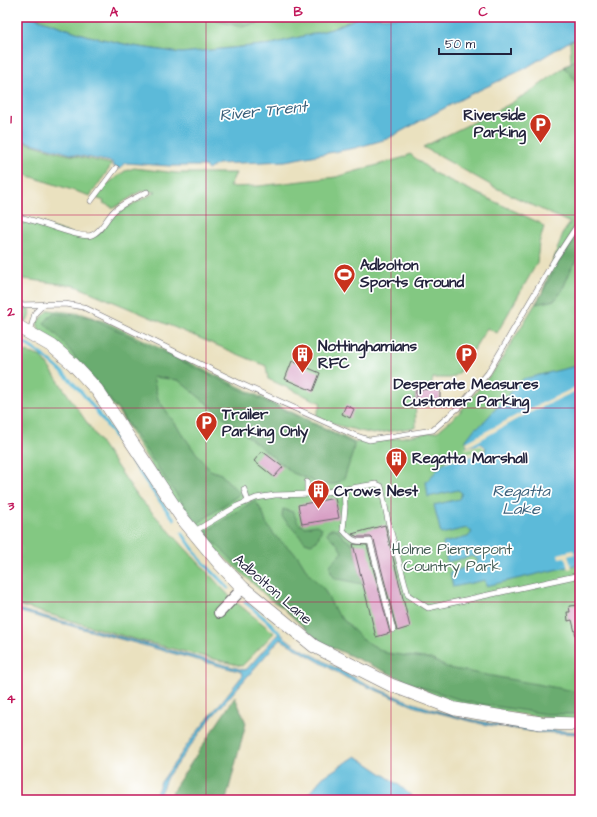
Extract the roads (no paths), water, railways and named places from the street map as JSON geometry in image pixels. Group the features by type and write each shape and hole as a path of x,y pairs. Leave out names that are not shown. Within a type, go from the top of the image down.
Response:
{"street":[{"name":"Adbolton Lane","path":"17,326 30,332 52,346 73,364 97,390 117,418 165,495 220,564 243,588 314,646 391,685 455,709 541,723 580,724"},
{"path":"219,613 243,588"}],"lane":[{"path":"91,201 116,168"},
{"path":"17,217 34,220 81,236 90,236 99,231 115,210 147,192"},
{"path":"17,305 77,305 299,411 369,440 383,438 433,430 459,407 495,363 555,259 580,221"},
{"path":"30,332 35,314 44,304"},
{"path":"307,482 307,494"},
{"path":"194,532 238,506 256,498 275,495 307,494 376,484 381,486 388,521 408,595 428,608 580,575"},
{"path":"244,489 248,501"},
{"path":"344,489 346,506 343,530 352,541 359,543 370,541 393,630"}],"water":[{"name":"River Trent","path":"17,17 33,17 85,35 133,46 181,53 272,44 332,29 359,17 580,17 580,38 570,41 524,69 467,96 387,139 355,148 285,161 218,164 208,170 205,166 170,166 126,163 119,169 113,166 112,162 71,154 17,139"},
{"name":"Regatta Lake","path":"580,365 578,375 580,375 580,564 486,586 485,580 453,587 450,572 475,565 478,560 473,556 447,562 443,543 468,537 472,532 467,528 441,534 434,505 459,499 462,493 458,490 428,497 426,482 445,462 485,452 486,448 482,444 467,447 466,440 475,428 480,426 523,379"},
{"path":"17,609 244,670 247,669 277,635 281,634 290,642 360,681 400,698 441,712 507,726 580,732 580,734 537,732 482,724 416,707 347,678 280,639 212,717 167,777 157,800 153,800 161,782 190,741 243,675 242,672 17,611"},
{"path":"356,756 399,785 416,800 303,800 323,777"}],"waterway":[{"path":"17,339 43,355 65,375 85,397 104,421 174,519"},
{"path":"182,533 200,559 228,588"},
{"path":"245,602 271,624 280,634"}],"place":[{"name":"Riverside Parking","path":"541,144"},
{"name":"Adbolton Sports Ground","path":"344,294"},
{"name":"Nottinghamians RFC","path":"303,374"},
{"name":"Desperate Measures Customer Parking","path":"466,374"},
{"name":"Trailer Parking Only","path":"207,442"},
{"name":"Regatta Marshall","path":"396,478"},
{"name":"Crows Nest","path":"318,510"}],"park label":[{"name":"Holme Pierrepont Country Park","path":"452,558"}]}
